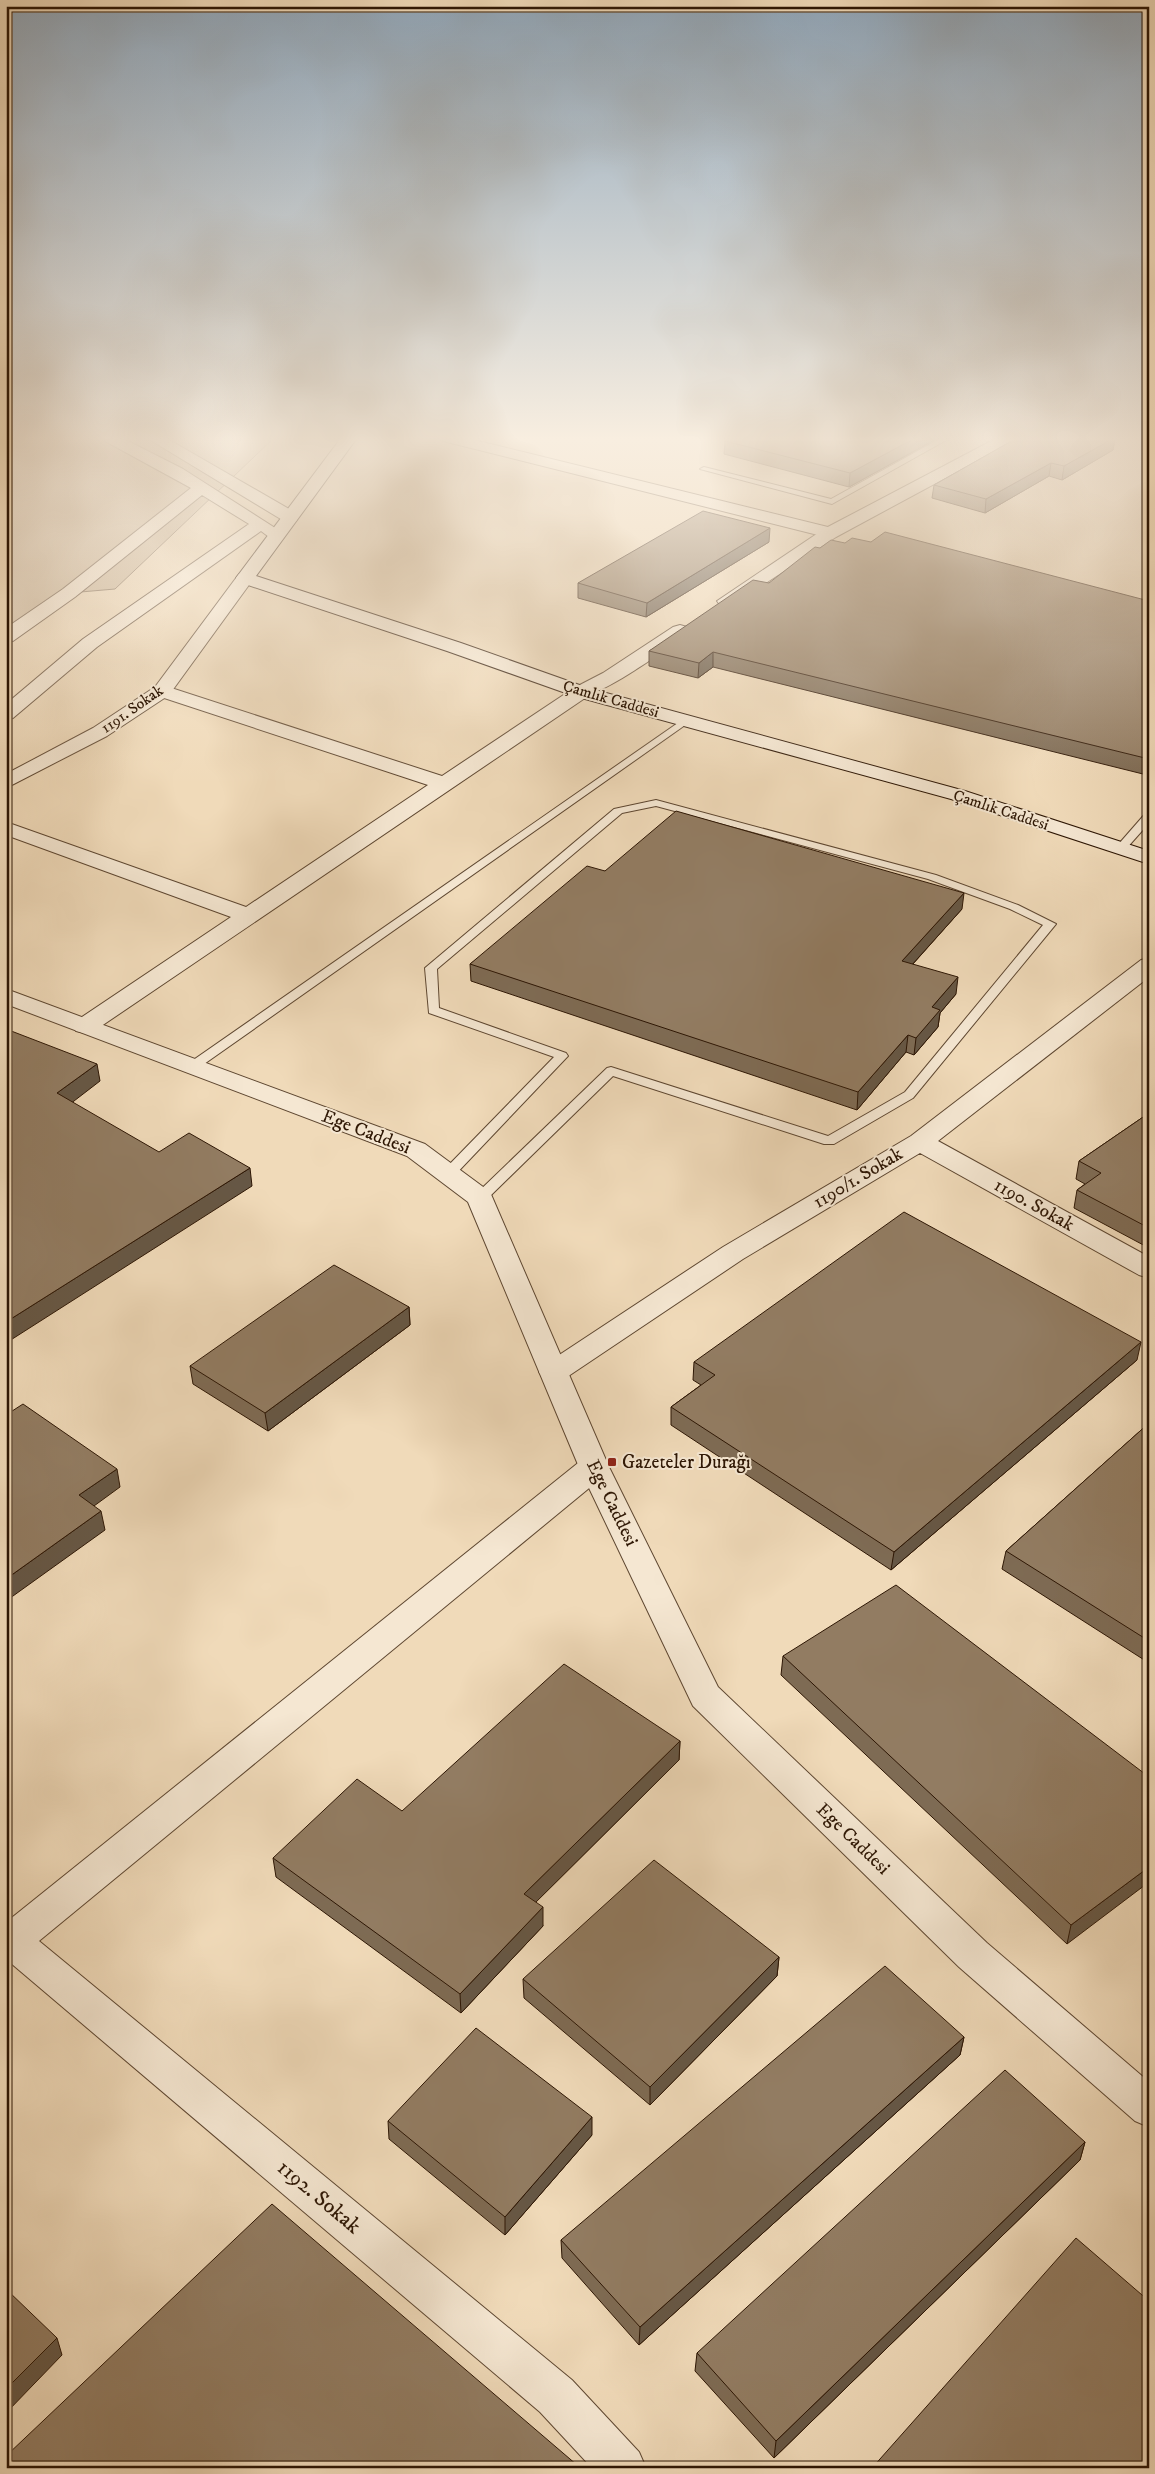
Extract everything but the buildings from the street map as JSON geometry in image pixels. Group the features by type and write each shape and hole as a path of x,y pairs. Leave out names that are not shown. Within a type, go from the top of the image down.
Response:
{"street":[{"path":"6,637 69,593 119,553"},
{"path":"6,714 90,643 218,553"},
{"path":"245,578 263,553"},
{"path":"716,608 799,553"},
{"name":"1191. Sokak","path":"6,782 100,732 162,691 245,578"},
{"name":"Çamlık Caddesi","path":"245,578 454,647 582,692 958,795 1149,858"},
{"path":"85,1026 582,692 610,677 692,624"},
{"path":"162,691 445,784"},
{"path":"6,828 249,916"},
{"name":"1190/1. Sokak","path":"554,1372 732,1253 920,1142 1149,965"},
{"name":"Ege Caddesi","path":"6,996 416,1150 480,1198 594,1467 705,1696 973,1955 1149,2108"},
{"name":"1190. Sokak","path":"920,1142 1149,1269"},
{"path":"9,1939 594,1467"},
{"name":"1192. Sokak","path":"9,1939 556,2396 623,2468"}],"lane":[{"path":"193,1066 685,721"},
{"path":"447,1175 562,1056 434,1010 431,968 618,811 656,803 932,877 1014,907 1050,924 909,1095 830,1141 611,1071 480,1198"},
{"path":"1120,848 1149,816"}],"shaded area":[{"path":"6,553 152,553 115,589 69,593 6,637"}],"place":[{"name":"Gazeteler Durağı","path":"612,1462"}]}
